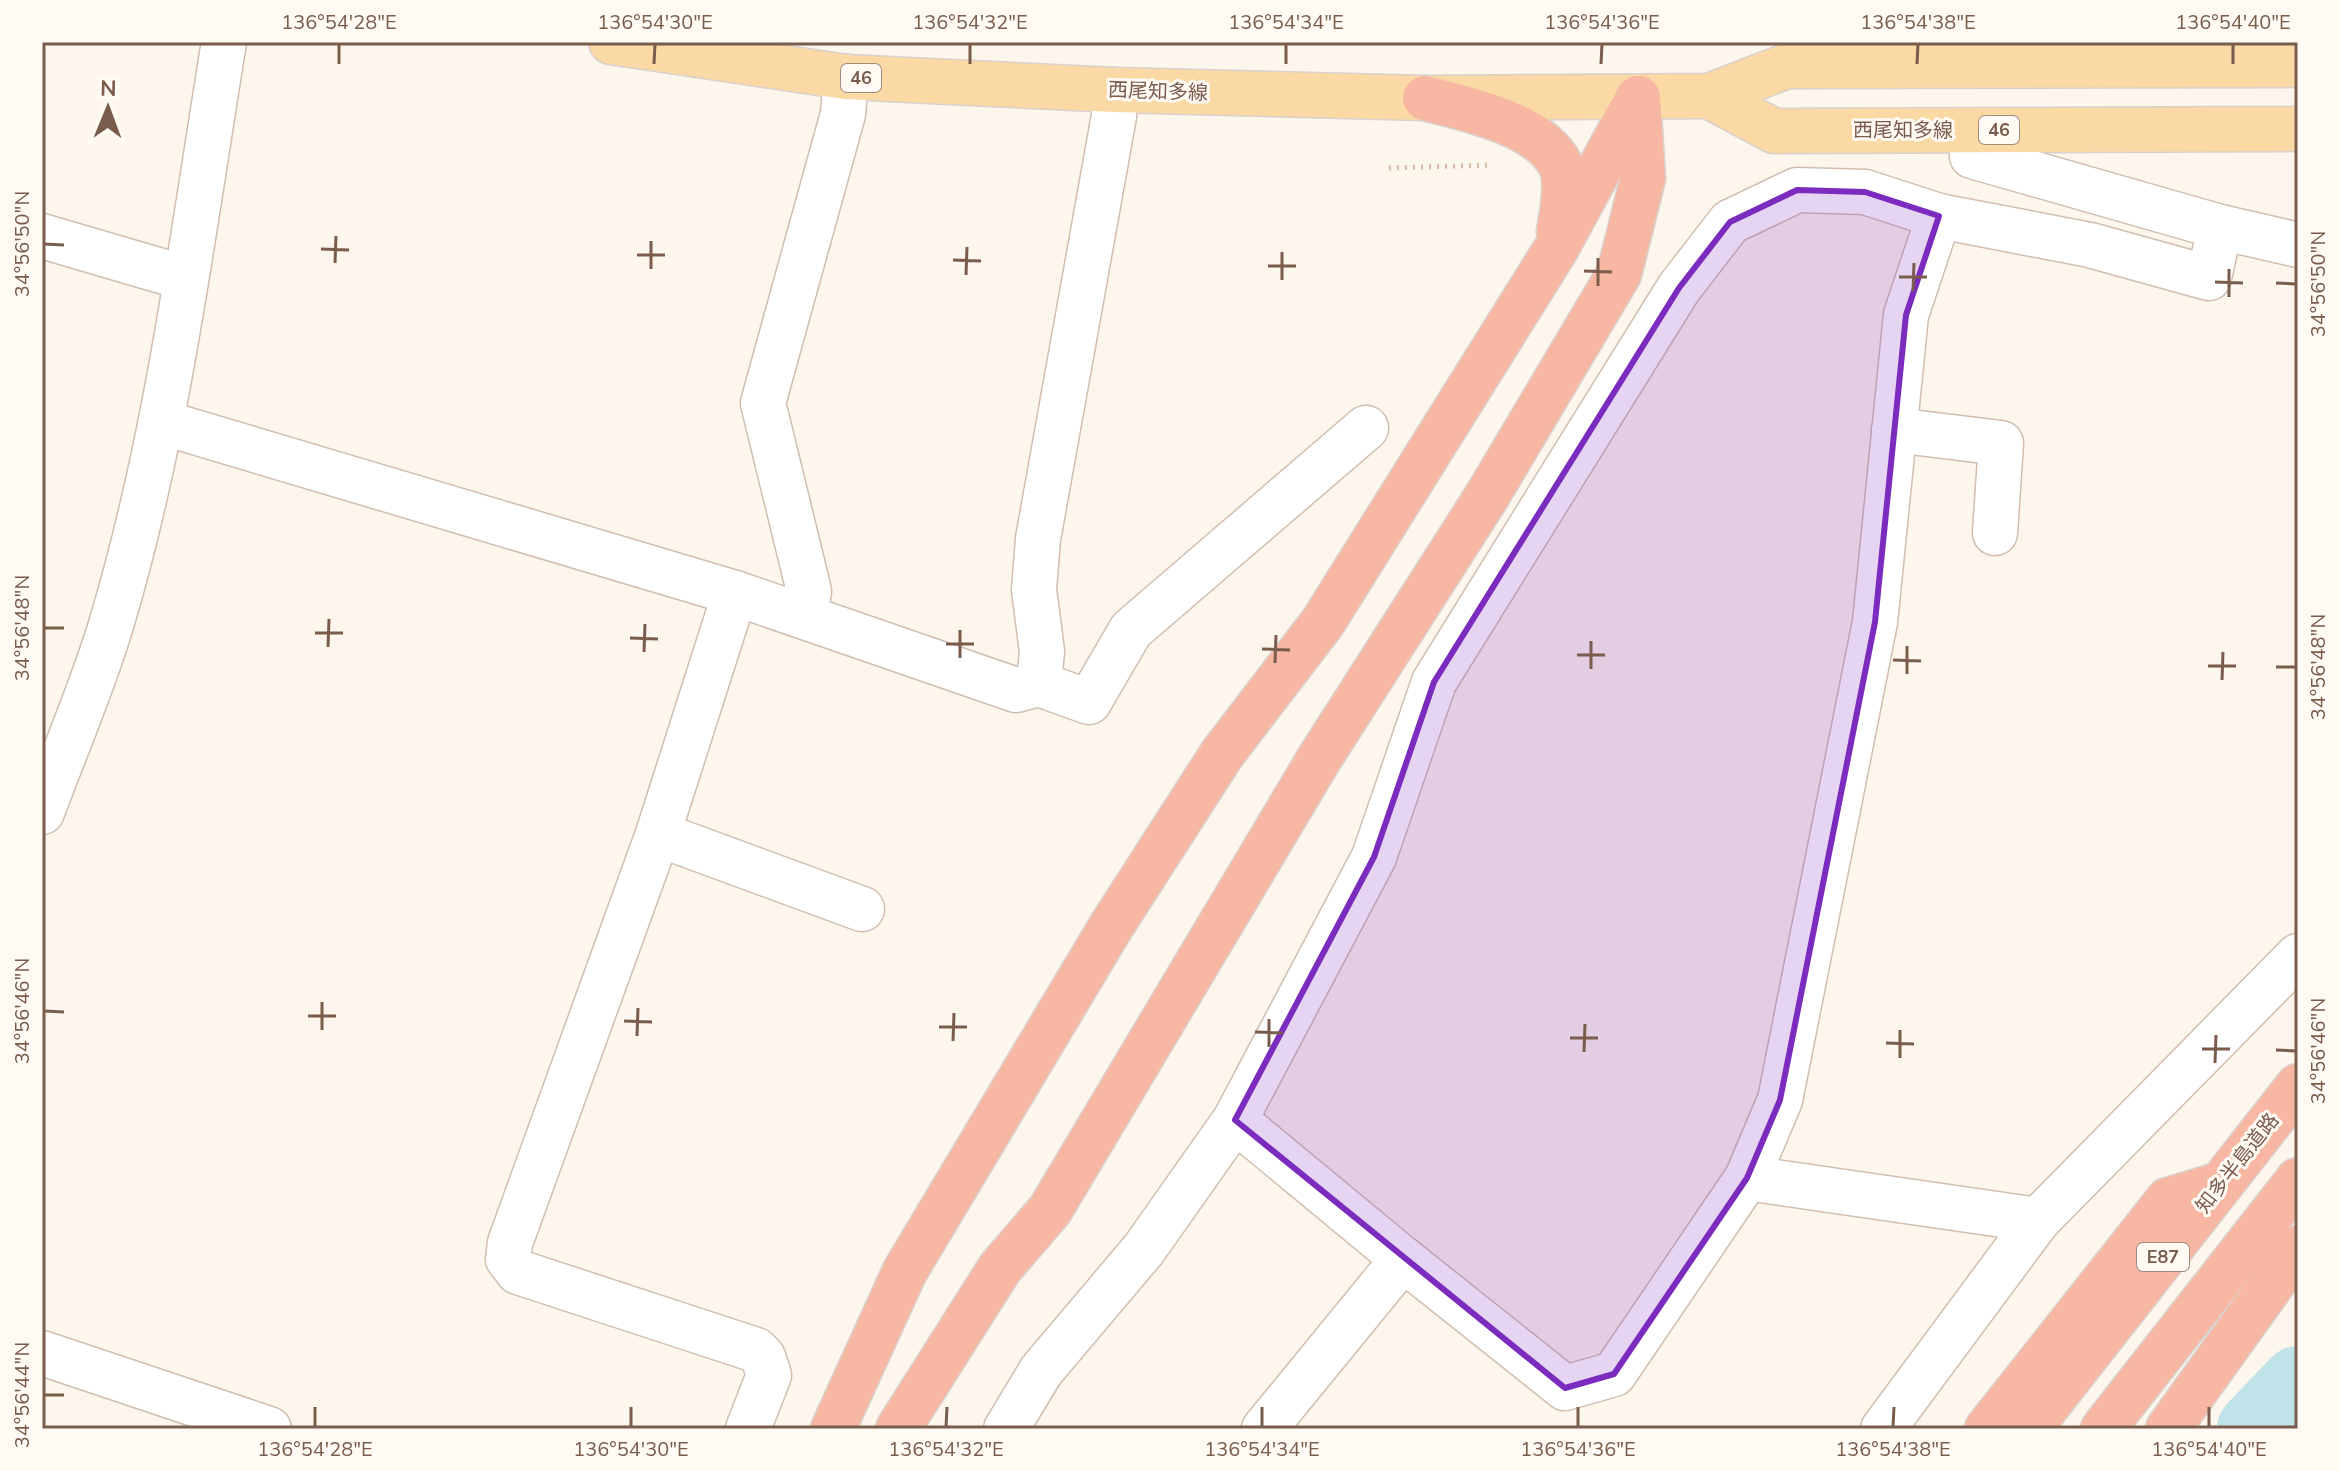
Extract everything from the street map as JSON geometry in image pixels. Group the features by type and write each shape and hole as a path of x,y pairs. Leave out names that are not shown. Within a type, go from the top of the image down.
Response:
{"highway":[{"path":"1425,98 1503,120 1541,142 1561,165 1564,203 1556,249"},
{"path":"834,1429 905,1271 1112,925 1222,754 1323,622 1556,249 1638,98"},
{"path":"898,1429 945,1350 1000,1268 1050,1210 1319,759 1487,496 1619,274 1643,178 1638,98"},
{"name":"知多半島道路","path":"2029,1429 2298,1086"},
{"name":"E87","path":"2103,1429 2298,1180"},
{"path":"1987,1429 2168,1200 2221,1184"},
{"path":"2168,1429 2298,1248"},
{"path":"925,1429 945,1350"}],"main road":[{"name":"西尾知多線","path":"611,42 846,77 1115,90 1425,98 1709,96 1787,66 2298,65"},
{"name":"西尾知多線","path":"1709,96 1774,131 2298,129"}],"street":[{"path":"42,812 111,627 161,422 224,42"},
{"path":"805,617 809,591 763,403 843,114 846,77"},
{"path":"1039,684 1042,651 1034,590 1038,539 1114,116 1115,90"},
{"path":"1972,156 2220,227 2298,245"},
{"path":"1006,1429 1041,1371 1144,1249 1235,1120 1374,857 1434,682 1679,288 1730,222 1797,190 1865,192 1939,216 2090,245 2209,278 2220,227"},
{"path":"1235,1120 1565,1388 1614,1374 1747,1178 1780,1100 1875,622 1906,315 1939,216"},
{"path":"42,236 185,278"},
{"path":"161,422 735,593 1016,690 1039,684 1089,702 1131,630 1366,428"},
{"path":"1894,430 2001,443 1995,533"},
{"path":"735,593 658,834 510,1243 508,1259 518,1272 756,1350 763,1357 769,1375 748,1429"},
{"path":"658,834 862,909"},
{"path":"1883,1429 2038,1220 2298,956"},
{"path":"1747,1178 2038,1220"},
{"path":"1264,1429 1403,1259"},
{"path":"42,1353 269,1429"}],"path":[{"path":"1389,168 1501,164"}],"highlighted area":[{"path":"1797,190 1865,192 1939,216 1906,315 1875,622 1780,1100 1747,1178 1614,1374 1565,1388 1235,1120 1374,857 1434,682 1679,288 1730,222"}],"waterway":[{"path":"2254,1429 2298,1383"}]}
